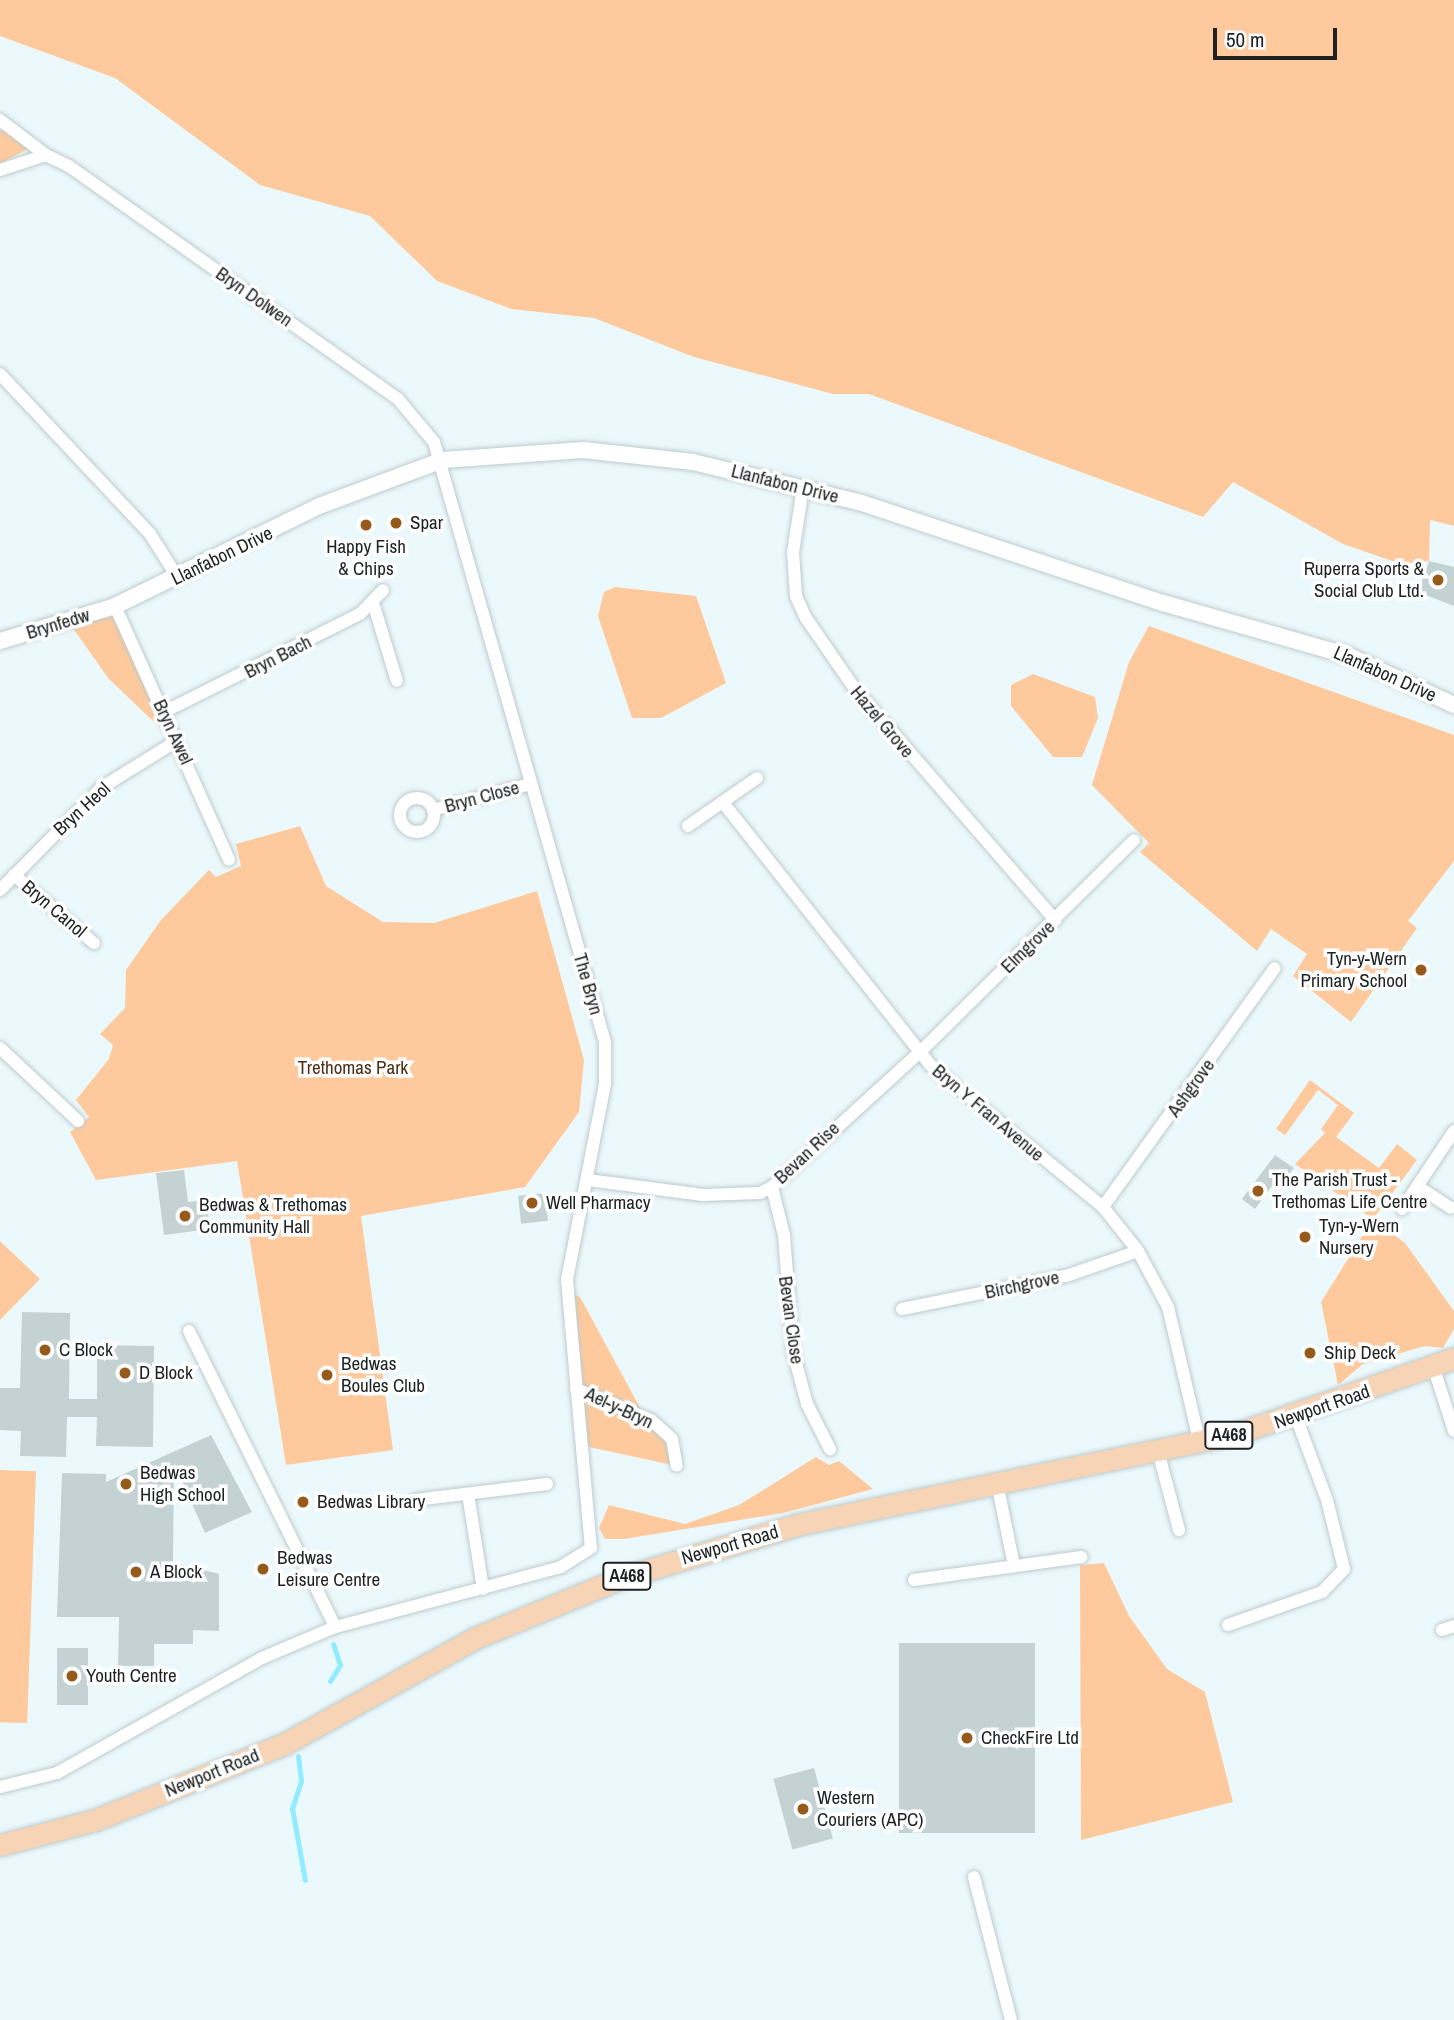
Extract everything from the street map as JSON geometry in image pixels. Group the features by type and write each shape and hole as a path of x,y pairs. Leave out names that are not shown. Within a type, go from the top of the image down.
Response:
{"main road":[{"name":"Newport Road","path":"0,1845 95,1820 284,1744 475,1637 621,1578 800,1524 998,1488 1296,1417 1454,1358"}],"street":[{"name":"Bryn Dolwen","path":"0,120 46,155 398,399 443,460"},
{"path":"0,170 46,155"},
{"path":"0,374 150,534 178,578"},
{"name":"Llanfabon Drive","path":"115,606 178,578 319,506 443,460 583,450 636,453 803,487 1349,656 1454,705"},
{"name":"The Bryn","path":"443,460 530,785 604,1042 605,1084 567,1280 576,1388 592,1519 591,1548 578,1559 483,1588"},
{"name":"Hazel Grove","path":"803,487 793,552 796,596 806,618 855,689 1055,920"},
{"path":"383,590 374,606 397,681"},
{"name":"Brynfedw","path":"0,641 115,606"},
{"name":"Bryn Awel","path":"115,606 229,860"},
{"name":"Bryn Bach","path":"164,712 374,606"},
{"name":"Bryn Heol","path":"0,890 101,788 176,743"},
{"path":"688,826 725,805 757,778"},
{"name":"Bryn Close","path":"433,810 530,785"},
{"name":"Bryn Y Fran Avenue","path":"725,805 920,1052 1102,1207 1138,1251 1168,1307 1199,1440"},
{"name":"Elmgrove","path":"920,1052 1134,840"},
{"name":"Bryn Canol","path":"14,875 94,943"},
{"name":"Ashgrove","path":"1102,1207 1275,968"},
{"path":"0,1048 78,1121"},
{"name":"Bevan Rise","path":"587,1180 703,1195 761,1193 920,1052"},
{"path":"1402,1209 1454,1131"},
{"name":"Bevan Close","path":"772,1186 784,1236 793,1352 807,1404 830,1449"},
{"path":"1417,1186 1451,1208"},
{"name":"Birchgrove","path":"902,1309 1066,1276 1138,1251"},
{"path":"189,1331 335,1627"},
{"path":"1433,1366 1454,1431"},
{"name":"Ael-y-Bryn","path":"576,1388 651,1420 672,1439 677,1466"},
{"path":"1228,1625 1322,1592 1344,1569 1327,1500 1296,1417"},
{"path":"1157,1451 1179,1530"},
{"path":"415,1500 547,1485"},
{"path":"998,1488 1014,1565"},
{"path":"0,1787 57,1773 262,1658 335,1627 483,1588 468,1494"},
{"path":"914,1580 1082,1557"},
{"path":"974,1877 1011,2020"}],"green space":[{"path":"0,0 1454,0 1454,526 1430,520 1429,561 1401,564 1343,544 1233,482 1203,517 869,394 833,394 694,357 594,318 511,309 437,281 370,216 260,185 115,78 0,36"},
{"path":"0,130 13,134 31,147 0,164"},
{"path":"615,587 696,596 726,683 661,718 632,718 598,616 604,592"},
{"path":"115,606 175,742 108,678 68,621"},
{"path":"1149,626 1454,735 1454,861 1408,921 1417,928 1351,1022 1293,976 1307,954 1271,929 1257,951 1140,852 1149,843 1092,785 1129,662"},
{"path":"1033,674 1095,697 1098,718 1082,757 1053,757 1011,706 1011,685"},
{"name":"Trethomas Park","path":"300,826 326,886 383,922 434,923 537,891 584,1060 579,1112 525,1187 361,1216 393,1450 286,1465 237,1161 96,1180 70,1132 89,1117 76,1100 109,1059 113,1045 100,1034 125,1008 126,970 161,920 209,870 216,877 241,866 236,844"},
{"path":"1310,1080 1354,1113 1336,1137 1379,1168 1397,1144 1417,1160 1373,1219 1295,1164 1325,1133 1321,1129 1338,1105 1318,1090 1285,1135 1276,1129"},
{"path":"1373,1219 1405,1243 1454,1311 1454,1329 1443,1348 1425,1346 1363,1364 1338,1385 1321,1302"},
{"path":"0,1241 40,1279 0,1320"},
{"path":"567,1291 580,1297 645,1417 663,1430 677,1466 580,1445"},
{"path":"816,1457 829,1465 839,1461 873,1489 783,1513 624,1539 605,1539 599,1528 609,1505 685,1524 739,1505"},
{"path":"0,1470 36,1471 27,1723 0,1722"},
{"path":"1104,1563 1129,1616 1167,1669 1205,1692 1233,1802 1081,1840 1080,1565"}],"building":[{"name":"Ruperra Sports & Social Club Ltd.","path":"1429,561 1454,567 1454,606 1418,592"},
{"name":"The Parish Trust - Trethomas Life Centre","path":"1275,1155 1294,1168 1286,1178 1281,1174 1255,1209 1242,1199"},
{"name":"Bedwas & Trethomas Community Hall","path":"184,1170 188,1202 206,1200 210,1229 164,1235 156,1173"},
{"name":"Well Pharmacy","path":"545,1193 548,1221 521,1224 518,1196"},
{"path":"22,1312 70,1313 69,1399 97,1399 97,1345 154,1346 153,1447 96,1446 97,1417 67,1417 66,1457 20,1456 21,1431 0,1430 0,1388 20,1388"},
{"path":"211,1435 252,1512 205,1533 174,1463 173,1562 219,1574 219,1631 193,1630 193,1644 154,1644 154,1666 118,1666 119,1617 57,1617 62,1473 106,1474 106,1482"},
{"name":"CheckFire Ltd","path":"899,1643 1035,1643 1035,1833 899,1833"},
{"name":"Youth Centre","path":"57,1648 88,1648 88,1705 57,1705"},
{"name":"Western Couriers (APC)","path":"814,1768 833,1839 792,1849 773,1779"}],"waterway":[{"path":"330,1681 340,1665 333,1644"},
{"path":"298,1756 301,1781 292,1808 305,1880"}],"place":[{"name":"Spar","path":"396,523"},
{"name":"Happy Fish & Chips","path":"366,525"},
{"name":"Ruperra Sports & Social Club Ltd.","path":"1438,580"},
{"name":"Tyn-y-Wern Primary School","path":"1421,970"},
{"name":"The Parish Trust - Trethomas Life Centre","path":"1258,1191"},
{"name":"Well Pharmacy","path":"532,1203"},
{"name":"Bedwas & Trethomas Community Hall","path":"185,1216"},
{"name":"Tyn-y-Wern Nursery","path":"1305,1237"},
{"name":"C Block","path":"45,1350"},
{"name":"Ship Deck","path":"1310,1353"},
{"name":"D Block","path":"125,1373"},
{"name":"Bedwas Boules Club","path":"327,1375"},
{"name":"Bedwas High School","path":"126,1484"},
{"name":"Bedwas Library","path":"303,1502"},
{"name":"Bedwas Leisure Centre","path":"263,1569"},
{"name":"A Block","path":"136,1572"},
{"name":"Youth Centre","path":"72,1676"},
{"name":"CheckFire Ltd","path":"967,1738"},
{"name":"Western Couriers (APC)","path":"803,1809"}]}
